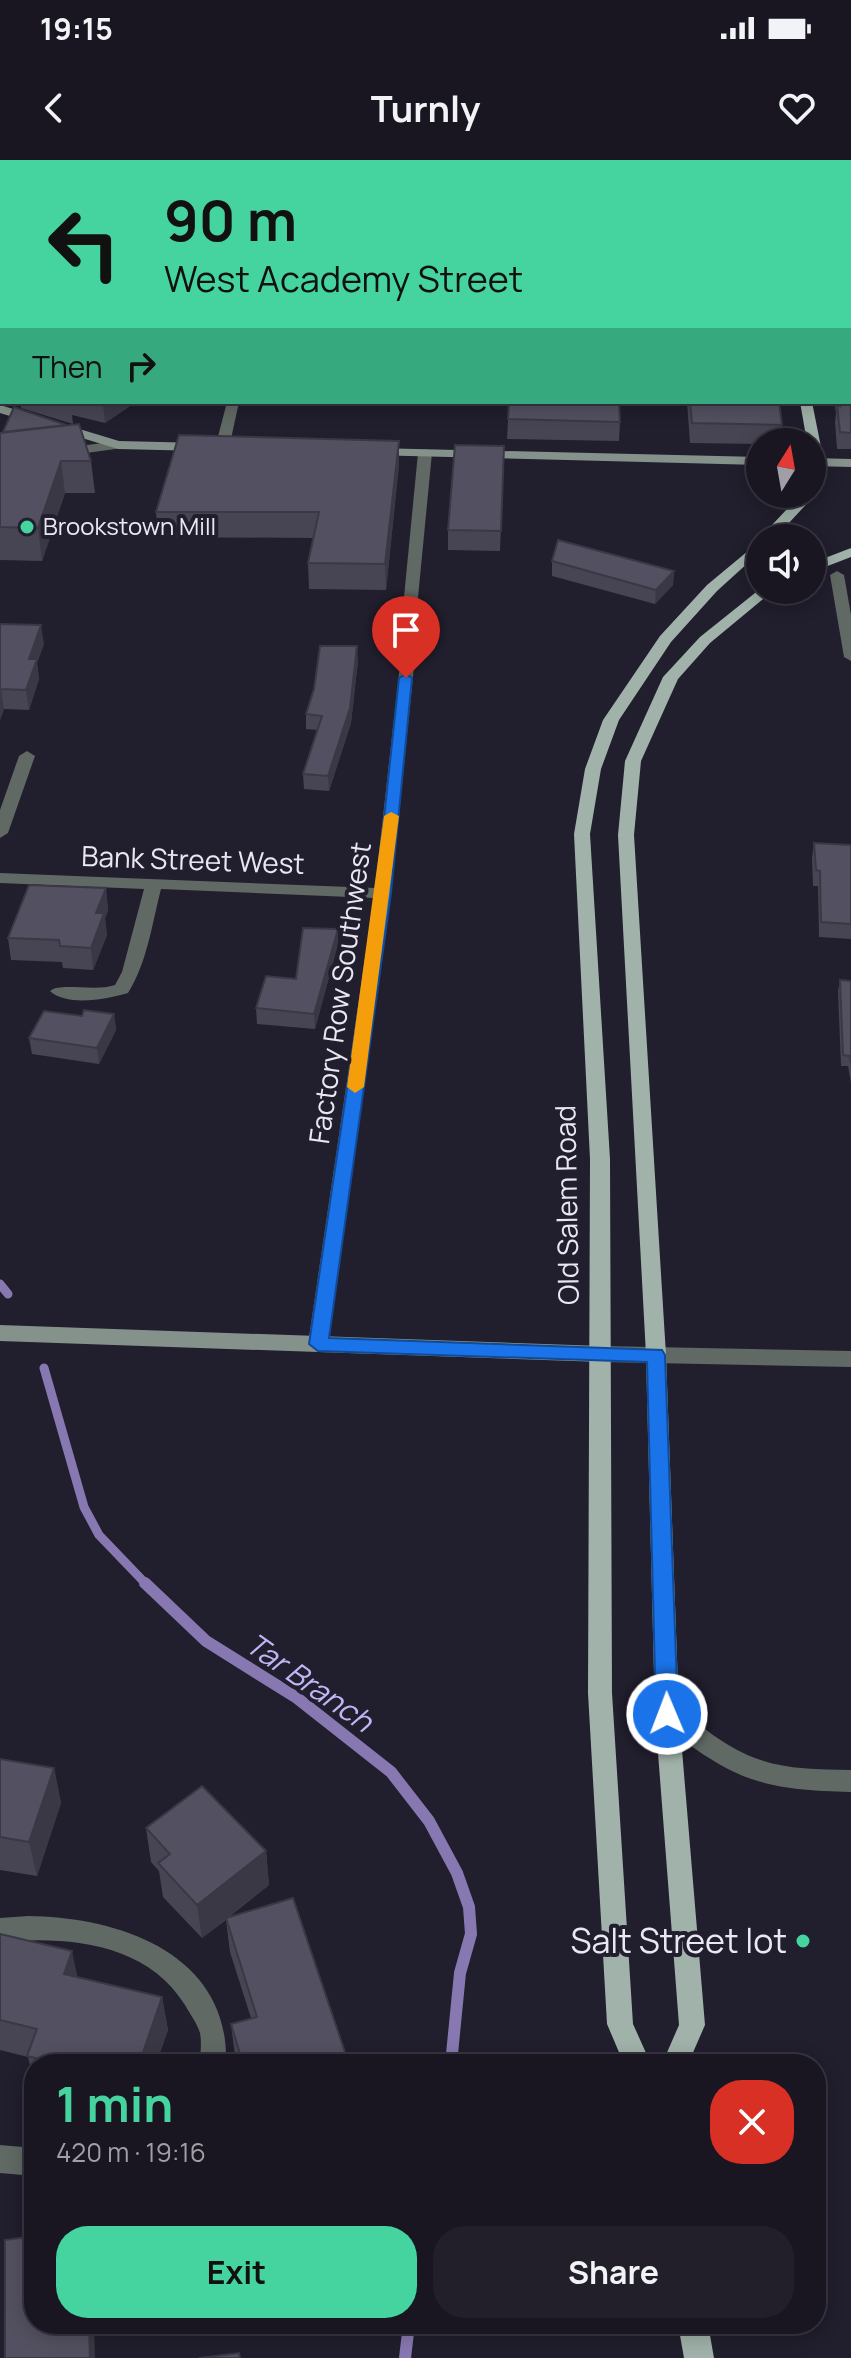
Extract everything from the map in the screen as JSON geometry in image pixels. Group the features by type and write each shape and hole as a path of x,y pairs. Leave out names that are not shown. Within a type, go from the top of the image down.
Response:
{"main road":[{"path":"806,404 809,428"},
{"path":"780,524 795,508"},
{"path":"826,562 851,552"},
{"name":"Old Salem Road","path":"634,2054 620,2024 600,1693 600,1159 582,834 593,769 611,720 644,666 712,588 746,558"},
{"path":"679,2054 692,2025 667,1714 656,1355 626,835 633,761 671,677 705,640 750,604"},
{"path":"695,2334 699,2358"}],"street":[{"path":"222,448 233,404"},
{"path":"0,409 118,445"},
{"path":"45,454 118,445 238,448"},
{"path":"362,451 746,461"},
{"path":"408,628 425,453"},
{"path":"826,462 851,463"},
{"path":"837,575 851,657"},
{"name":"Factory Row Southwest","path":"318,1344 383,893 409,647"},
{"path":"0,833 27,756"},
{"name":"Bank Street West","path":"0,878 383,893"},
{"path":"59,991 100,996 122,989 131,972 154,884"},
{"path":"0,1333 602,1354 851,1359"},
{"path":"667,1714 698,1739 747,1768 798,1779 851,1781"},
{"path":"0,1930 38,1925 91,1933 149,1950 194,1992 213,2032 213,2054"},
{"path":"0,2159 24,2161"}],"building":[{"path":"509,404 619,404 620,422 508,419"},
{"path":"690,404 779,404 782,425 692,423"},
{"path":"851,404 851,433 840,432 837,405"},
{"path":"14,407 66,425 3,432"},
{"path":"79,424 91,461 61,461 38,528 0,527 0,433"},
{"path":"179,435 399,441 385,564 308,563 319,512 156,512"},
{"path":"455,445 504,446 501,531 448,530"},
{"path":"558,540 674,571 656,590 552,561"},
{"path":"0,624 41,625 29,659 37,659 26,690 1,689 0,692"},
{"path":"320,646 357,646 350,708 328,776 303,774 322,716 306,714 314,689"},
{"path":"814,843 851,845 851,924 821,922 820,871 816,870"},
{"path":"29,885 106,888 96,913 104,913 91,948 60,946 59,940 8,938"},
{"path":"303,928 338,929 314,1014 256,1008 266,976 296,979"},
{"path":"840,980 851,981 851,1063 850,1056 843,1055"},
{"path":"84,1010 114,1014 97,1048 29,1038 44,1011 82,1016"},
{"path":"0,1759 54,1768 29,1842 0,1837"},
{"path":"202,1786 266,1851 197,1905 158,1863 170,1854 146,1828"},
{"path":"293,1898 346,2054 240,2054 231,2024 257,2017 226,1918"},
{"path":"0,1934 72,1951 64,1974 162,1997 142,2054 28,2054 37,2029 0,2020"},
{"path":"24,2237 24,2334 89,2334 90,2358 5,2358 5,2240"},
{"path":"239,2353 240,2358 199,2358"}],"waterway":[{"name":"Tar Branch","path":"0,1284 8,1294"},
{"name":"Tar Branch","path":"44,1368 84,1507 99,1535 146,1584"},
{"name":"Tar Branch","path":"146,1584 206,1641 297,1698 391,1772 429,1821 457,1873 469,1907 471,1934 460,1973 452,2054"},
{"name":"Tar Branch","path":"405,2358 408,2334"}],"slow traffic":[{"path":"355,1087 391,816"}],"place":[{"name":"Brookstown Mill","path":"27,527"},
{"name":"Salt Street lot","path":"803,1941"}],"route":[{"path":"406,678 383,893 318,1344 656,1355 667,1714"}]}
